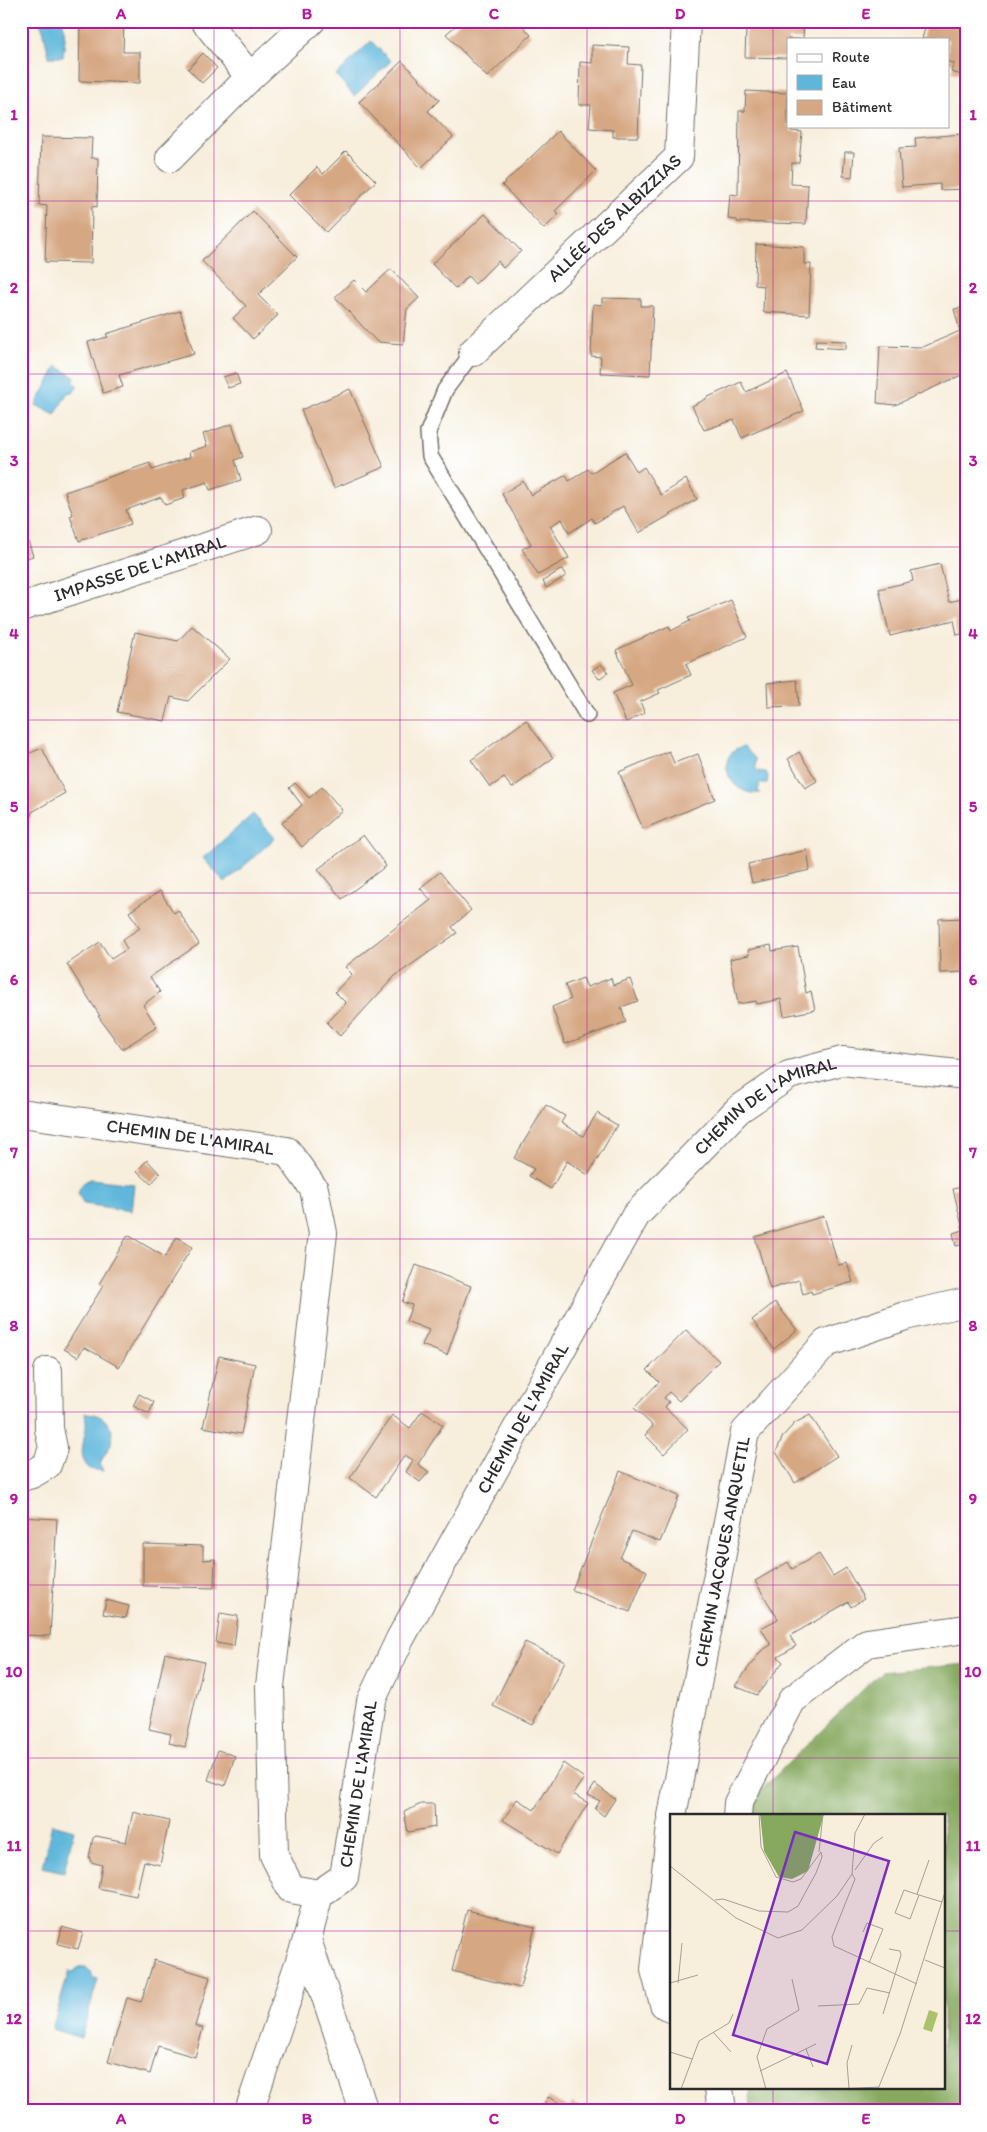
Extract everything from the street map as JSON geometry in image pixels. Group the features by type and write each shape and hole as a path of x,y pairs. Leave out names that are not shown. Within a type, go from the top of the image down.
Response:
{"street":[{"path":"205,21 250,77"},
{"path":"170,158 250,77 311,21"},
{"name":"ALLÉE DES ALBIZZIAS","path":"472,352 679,157 686,21"},
{"name":"IMPASSE DE L'AMIRAL","path":"21,608 258,530"},
{"name":"CHEMIN DE L'AMIRAL","path":"21,1112 287,1150 314,1189 323,1232 270,1686 274,1855 291,1889 319,1894 344,1877 371,1700 400,1639 636,1215 738,1110 789,1074 842,1061 966,1076"},
{"name":"CHEMIN JACQUES ANQUETIL","path":"672,1814 745,1432 826,1343 905,1316 966,1302"},
{"path":"21,1477 32,1474 47,1465 53,1448 49,1429 48,1370"},
{"path":"737,1814 738,1804 792,1700 867,1643 966,1629"},
{"path":"670,1835 655,1970 664,2004 670,2007"},
{"path":"249,2111 307,1940 319,1894"},
{"path":"307,1940 364,2111"},
{"path":"719,2090 722,2111"}],"lane":[{"path":"472,352 445,390 428,432 430,456 587,715"}],"green space":[{"path":"966,1664 966,2111 751,2111 750,2090 944,2090 944,1814 754,1814 755,1796 881,1672"}],"water":[{"path":"38,21 63,21 65,39 63,57 49,57 43,29"},
{"path":"371,41 391,61 354,96 336,75"},
{"path":"57,366 76,378 73,382 78,386 73,393 68,392 55,415 36,405"},
{"path":"744,747 755,758 756,771 766,772 768,776 767,783 760,784 758,791 760,793 749,792 739,788 732,782 728,773 729,757 734,751"},
{"path":"253,814 275,838 225,883 203,858"},
{"path":"91,1179 134,1184 131,1211 84,1204 78,1194 83,1183"},
{"path":"85,1413 102,1417 112,1430 111,1444 100,1463 103,1471 90,1469 84,1461 82,1449 86,1426"},
{"path":"52,1824 74,1830 64,1872 42,1867"},
{"path":"78,1967 86,1967 92,1973 92,1977 98,1979 81,2038 52,2029 69,1971 74,1972"}],"building":[{"path":"80,21 124,21 123,52 140,52 140,83 79,81"},
{"path":"245,21 257,21 251,27"},
{"path":"461,21 518,21 531,35 487,77 446,34"},
{"path":"754,21 804,21 803,38 787,38 787,58 745,57 746,28 754,29"},
{"path":"927,21 966,21 966,76 951,72 954,63 950,62 950,38 922,38"},
{"path":"592,45 629,47 628,64 641,65 638,137 613,137 613,130 589,128 591,105 579,105 580,62 592,63"},
{"path":"203,53 217,68 202,83 188,69"},
{"path":"402,61 439,100 428,111 453,137 421,168 359,102"},
{"path":"746,91 787,93 787,128 791,128 791,131 802,132 799,163 792,163 791,184 808,185 806,224 737,222 737,220 728,219 730,194 738,195 739,111 745,111"},
{"path":"558,131 596,171 555,211 559,214 544,229 502,185"},
{"path":"962,134 963,146 966,145 966,189 940,190 940,184 902,187 899,148 916,147 915,138"},
{"path":"41,137 92,138 91,158 98,158 97,207 92,206 91,263 45,262 47,206 39,205"},
{"path":"346,151 376,181 326,232 289,195 317,167 323,174"},
{"path":"845,152 854,152 852,177 843,176"},
{"path":"253,211 297,257 258,295 278,315 253,339 233,318 246,306 202,261"},
{"path":"485,214 521,251 503,268 498,261 475,284 468,276 456,289 432,264"},
{"path":"756,244 804,247 804,264 811,264 809,315 763,312 764,286 755,285"},
{"path":"391,269 419,298 407,309 403,344 377,342 335,297 354,280 366,292"},
{"path":"602,298 641,299 641,306 653,306 650,375 600,373 601,357 591,356 593,304 602,305"},
{"path":"966,307 966,373 895,405 877,403 880,346 923,347 960,331 954,309"},
{"path":"180,311 194,354 119,375 123,387 103,393 88,342 108,337 106,334"},
{"path":"816,340 846,341 846,349 815,347"},
{"path":"236,373 240,384 228,388 223,377"},
{"path":"787,373 804,411 742,438 734,420 704,430 692,406 741,382 746,392"},
{"path":"350,389 384,467 334,488 301,410"},
{"path":"232,424 243,457 235,460 241,480 210,490 207,482 183,490 185,498 165,505 161,497 126,510 131,524 79,541 70,516 73,515 65,492 150,463 152,470 190,457 189,452 207,446 203,434"},
{"path":"625,452 637,472 644,467 661,495 686,479 697,499 639,533 623,506 595,523 592,518 569,533 562,519 550,526 569,558 538,575 522,549 531,544 502,494 523,481 531,495 566,475 569,481 588,469 591,473"},
{"path":"21,519 33,556 21,560"},
{"path":"940,564 949,602 966,598 966,633 957,635 954,620 890,636 879,589 913,581 911,571"},
{"path":"562,569 566,576 546,588 543,581"},
{"path":"731,600 747,637 686,664 691,675 658,690 660,693 640,702 645,713 626,722 613,693 632,685 616,650 669,626 671,631 690,621 688,618"},
{"path":"192,626 230,659 188,701 171,697 165,721 117,712 135,632 178,641"},
{"path":"601,664 608,672 599,679 592,670"},
{"path":"797,680 799,706 768,707 767,683"},
{"path":"526,720 553,758 512,788 504,778 490,787 471,760"},
{"path":"42,748 65,793 32,812 28,826 21,824 21,757"},
{"path":"669,751 674,763 698,754 715,799 643,829 619,772"},
{"path":"799,752 817,781 805,788 788,759"},
{"path":"295,783 309,798 322,787 342,810 302,847 282,823 302,805 289,788"},
{"path":"363,835 386,866 342,899 318,869"},
{"path":"807,850 810,870 752,883 748,864"},
{"path":"440,872 471,910 452,927 457,933 395,976 340,1036 327,1023 346,1003 335,992 352,974 345,967 431,900 420,888"},
{"path":"160,891 174,913 178,910 199,944 150,977 160,992 143,1005 157,1027 122,1049 98,1016 100,1016 67,964 100,942 111,959 127,949 122,940 140,928 129,912"},
{"path":"966,918 966,972 940,973 939,919"},
{"path":"771,945 772,951 798,947 806,993 811,991 815,1010 784,1016 781,999 757,1004 756,1001 738,1004 730,959 749,955 748,950"},
{"path":"583,978 587,987 611,978 613,985 630,979 638,1001 621,1007 626,1022 565,1044 552,1007 571,999 565,985"},
{"path":"546,1105 565,1116 561,1123 583,1136 597,1113 617,1125 588,1175 567,1161 551,1189 529,1176 534,1169 514,1158"},
{"path":"147,1160 160,1174 151,1184 137,1171"},
{"path":"966,1186 966,1244 956,1246 953,1233 963,1230 953,1189"},
{"path":"824,1216 838,1265 847,1263 853,1282 812,1294 811,1291 803,1294 799,1280 770,1289 755,1237"},
{"path":"128,1235 165,1257 177,1237 192,1247 119,1367 84,1347 78,1357 64,1349 103,1286 99,1284"},
{"path":"416,1265 471,1286 447,1355 422,1345 429,1330 406,1321 412,1305 402,1302"},
{"path":"775,1302 797,1330 774,1349 752,1320"},
{"path":"686,1330 719,1361 679,1401 669,1392 664,1398 669,1402 665,1407 688,1429 664,1454 645,1435 653,1426 634,1408 659,1382 647,1370"},
{"path":"219,1356 255,1364 241,1434 203,1427"},
{"path":"139,1394 154,1402 149,1414 133,1406"},
{"path":"422,1411 443,1425 418,1464 429,1472 420,1482 406,1472 413,1460 405,1455 376,1497 350,1478 392,1415 410,1428"},
{"path":"810,1415 837,1456 795,1483 776,1452 783,1436 795,1423"},
{"path":"620,1471 679,1496 660,1542 632,1531 620,1558 647,1571 630,1612 572,1590"},
{"path":"21,1517 57,1519 50,1636 21,1635"},
{"path":"143,1544 203,1546 203,1560 215,1559 214,1588 143,1586"},
{"path":"819,1554 833,1576 846,1568 864,1599 851,1607 848,1602 790,1636 796,1646 778,1657 783,1662 757,1695 735,1686 761,1651 771,1645 761,1628 778,1619 755,1581 788,1562 792,1569"},
{"path":"106,1600 129,1606 126,1618 103,1614"},
{"path":"220,1613 238,1616 234,1646 216,1643"},
{"path":"525,1642 565,1661 533,1725 493,1706"},
{"path":"165,1653 204,1662 185,1747 169,1743 171,1734 149,1729"},
{"path":"218,1750 235,1756 225,1786 208,1780"},
{"path":"563,1763 584,1778 573,1794 588,1803 557,1854 503,1820 517,1799 534,1810"},
{"path":"595,1784 615,1799 604,1816 595,1809 600,1801 588,1795"},
{"path":"421,1804 434,1804 435,1827 408,1832 404,1812"},
{"path":"133,1812 169,1821 160,1865 144,1861 136,1896 98,1888 102,1865 91,1862 89,1857 93,1838 96,1836 126,1842"},
{"path":"966,1882 966,1908 961,1907"},
{"path":"467,1910 535,1927 520,1988 452,1971"},
{"path":"62,1927 83,1933 78,1949 58,1944"},
{"path":"154,1960 210,1977 195,2026 203,2028 195,2057 158,2046 150,2074 108,2062 127,1998 141,2002"},
{"path":"548,2097 570,2108 572,2103 588,2111 541,2111"}]}
